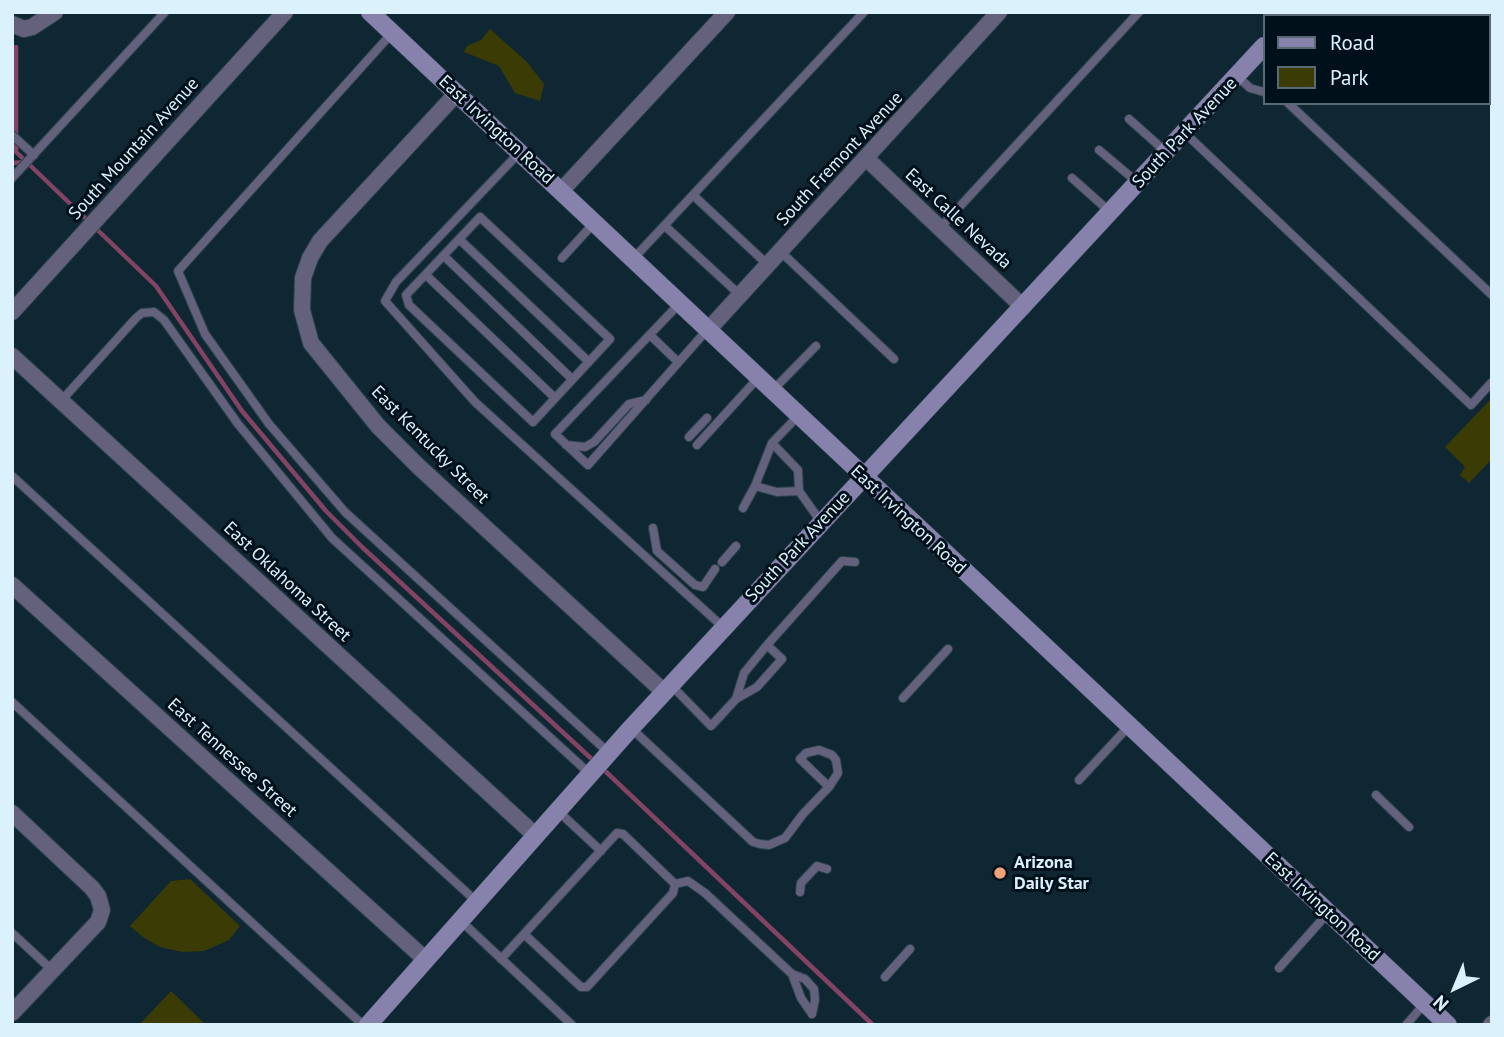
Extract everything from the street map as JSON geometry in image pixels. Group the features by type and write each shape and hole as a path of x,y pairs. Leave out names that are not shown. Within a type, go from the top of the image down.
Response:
{"main road":[{"name":"East Irvington Road","path":"370,12 1448,1025"},
{"name":"South Park Avenue","path":"366,1025 723,627 1237,76 1261,55"}],"street":[{"path":"26,30 55,12"},
{"name":"South Mountain Avenue","path":"12,312 285,12"},
{"path":"561,191 727,12"},
{"name":"South Fremont Avenue","path":"708,330 999,12"},
{"name":"East Kentucky Street","path":"457,93 320,242 310,258 303,278 302,310 311,343 378,426 410,458 667,688"},
{"name":"East Calle Nevada","path":"867,159 1023,306"},
{"name":"East Oklahoma Street","path":"12,356 536,836"},
{"name":"East Tennessee Street","path":"12,586 426,960"},
{"path":"12,813 106,902 98,922 12,1013"}],"lane":[{"path":"14,172 34,155 165,12"},
{"path":"634,260 864,12"},
{"path":"940,228 1139,12"},
{"path":"392,33 178,271 205,334 269,425 345,512 607,756"},
{"path":"1237,76 1250,88 1262,91"},
{"path":"1290,105 1492,295"},
{"path":"1129,119 1167,153"},
{"path":"1185,133 1471,405 1492,382"},
{"path":"12,135 34,155"},
{"path":"1099,150 1138,184"},
{"path":"520,152 396,282 386,301 475,402 723,627"},
{"path":"1072,178 1111,213"},
{"path":"693,195 768,265"},
{"path":"480,217 610,339 533,422 409,305 407,295 444,256 480,217"},
{"path":"562,258 594,223"},
{"path":"665,226 740,295"},
{"path":"459,239 589,362"},
{"path":"781,252 894,359"},
{"path":"444,256 572,379"},
{"path":"426,275 555,398"},
{"path":"680,303 555,435 587,465 708,330"},
{"path":"61,401 136,318 142,313 154,312 164,320 238,424 332,538 591,774"},
{"path":"650,335 678,362"},
{"path":"772,391 816,346"},
{"path":"697,445 758,378"},
{"path":"566,445 585,447 594,442 629,404 647,400"},
{"path":"743,508 772,443 798,416"},
{"path":"689,437 707,418"},
{"path":"772,443 798,470 799,491 821,522"},
{"path":"12,476 477,902"},
{"path":"755,486 777,492 799,491"},
{"path":"653,528 657,551 695,585 703,587 736,546"},
{"path":"736,699 744,673 766,645 842,561 856,562"},
{"path":"667,688 711,726 736,699 757,687 782,659 766,645"},
{"path":"903,698 948,649"},
{"path":"12,702 366,1025"},
{"path":"1079,780 1129,726"},
{"path":"631,728 753,842 769,845 785,838 829,787 838,773 832,755 824,750 812,750 800,759 829,787"},
{"path":"1376,795 1409,827"},
{"path":"558,811 601,851"},
{"path":"501,959 617,833 623,834 675,884"},
{"path":"800,892 801,883 817,866 827,869"},
{"path":"675,884 688,881 705,893 792,974"},
{"path":"524,934 581,986 587,987 673,892 675,884"},
{"path":"1279,968 1328,912"},
{"path":"461,921 572,1025"},
{"path":"12,933 52,970"},
{"path":"885,977 911,948"},
{"path":"1406,1025 1425,1003"}],"green space":[{"path":"490,29 527,62 544,84 540,101 515,93 499,66 464,52 467,46 481,40"},
{"path":"1492,398 1492,459 1469,483 1460,475 1465,467 1445,447"},
{"path":"190,879 240,926 229,940 204,951 182,952 160,947 130,926 171,881"},
{"path":"171,991 206,1025 139,1025"}],"waterway":[{"path":"16,47 16,151"},
{"path":"1490,85 1492,93"},
{"path":"12,148 156,286 242,411 326,511 595,762"},
{"path":"12,163 25,162"},
{"path":"602,768 873,1025"}],"place":[{"name":"Arizona Daily Star","path":"1000,873"}]}
